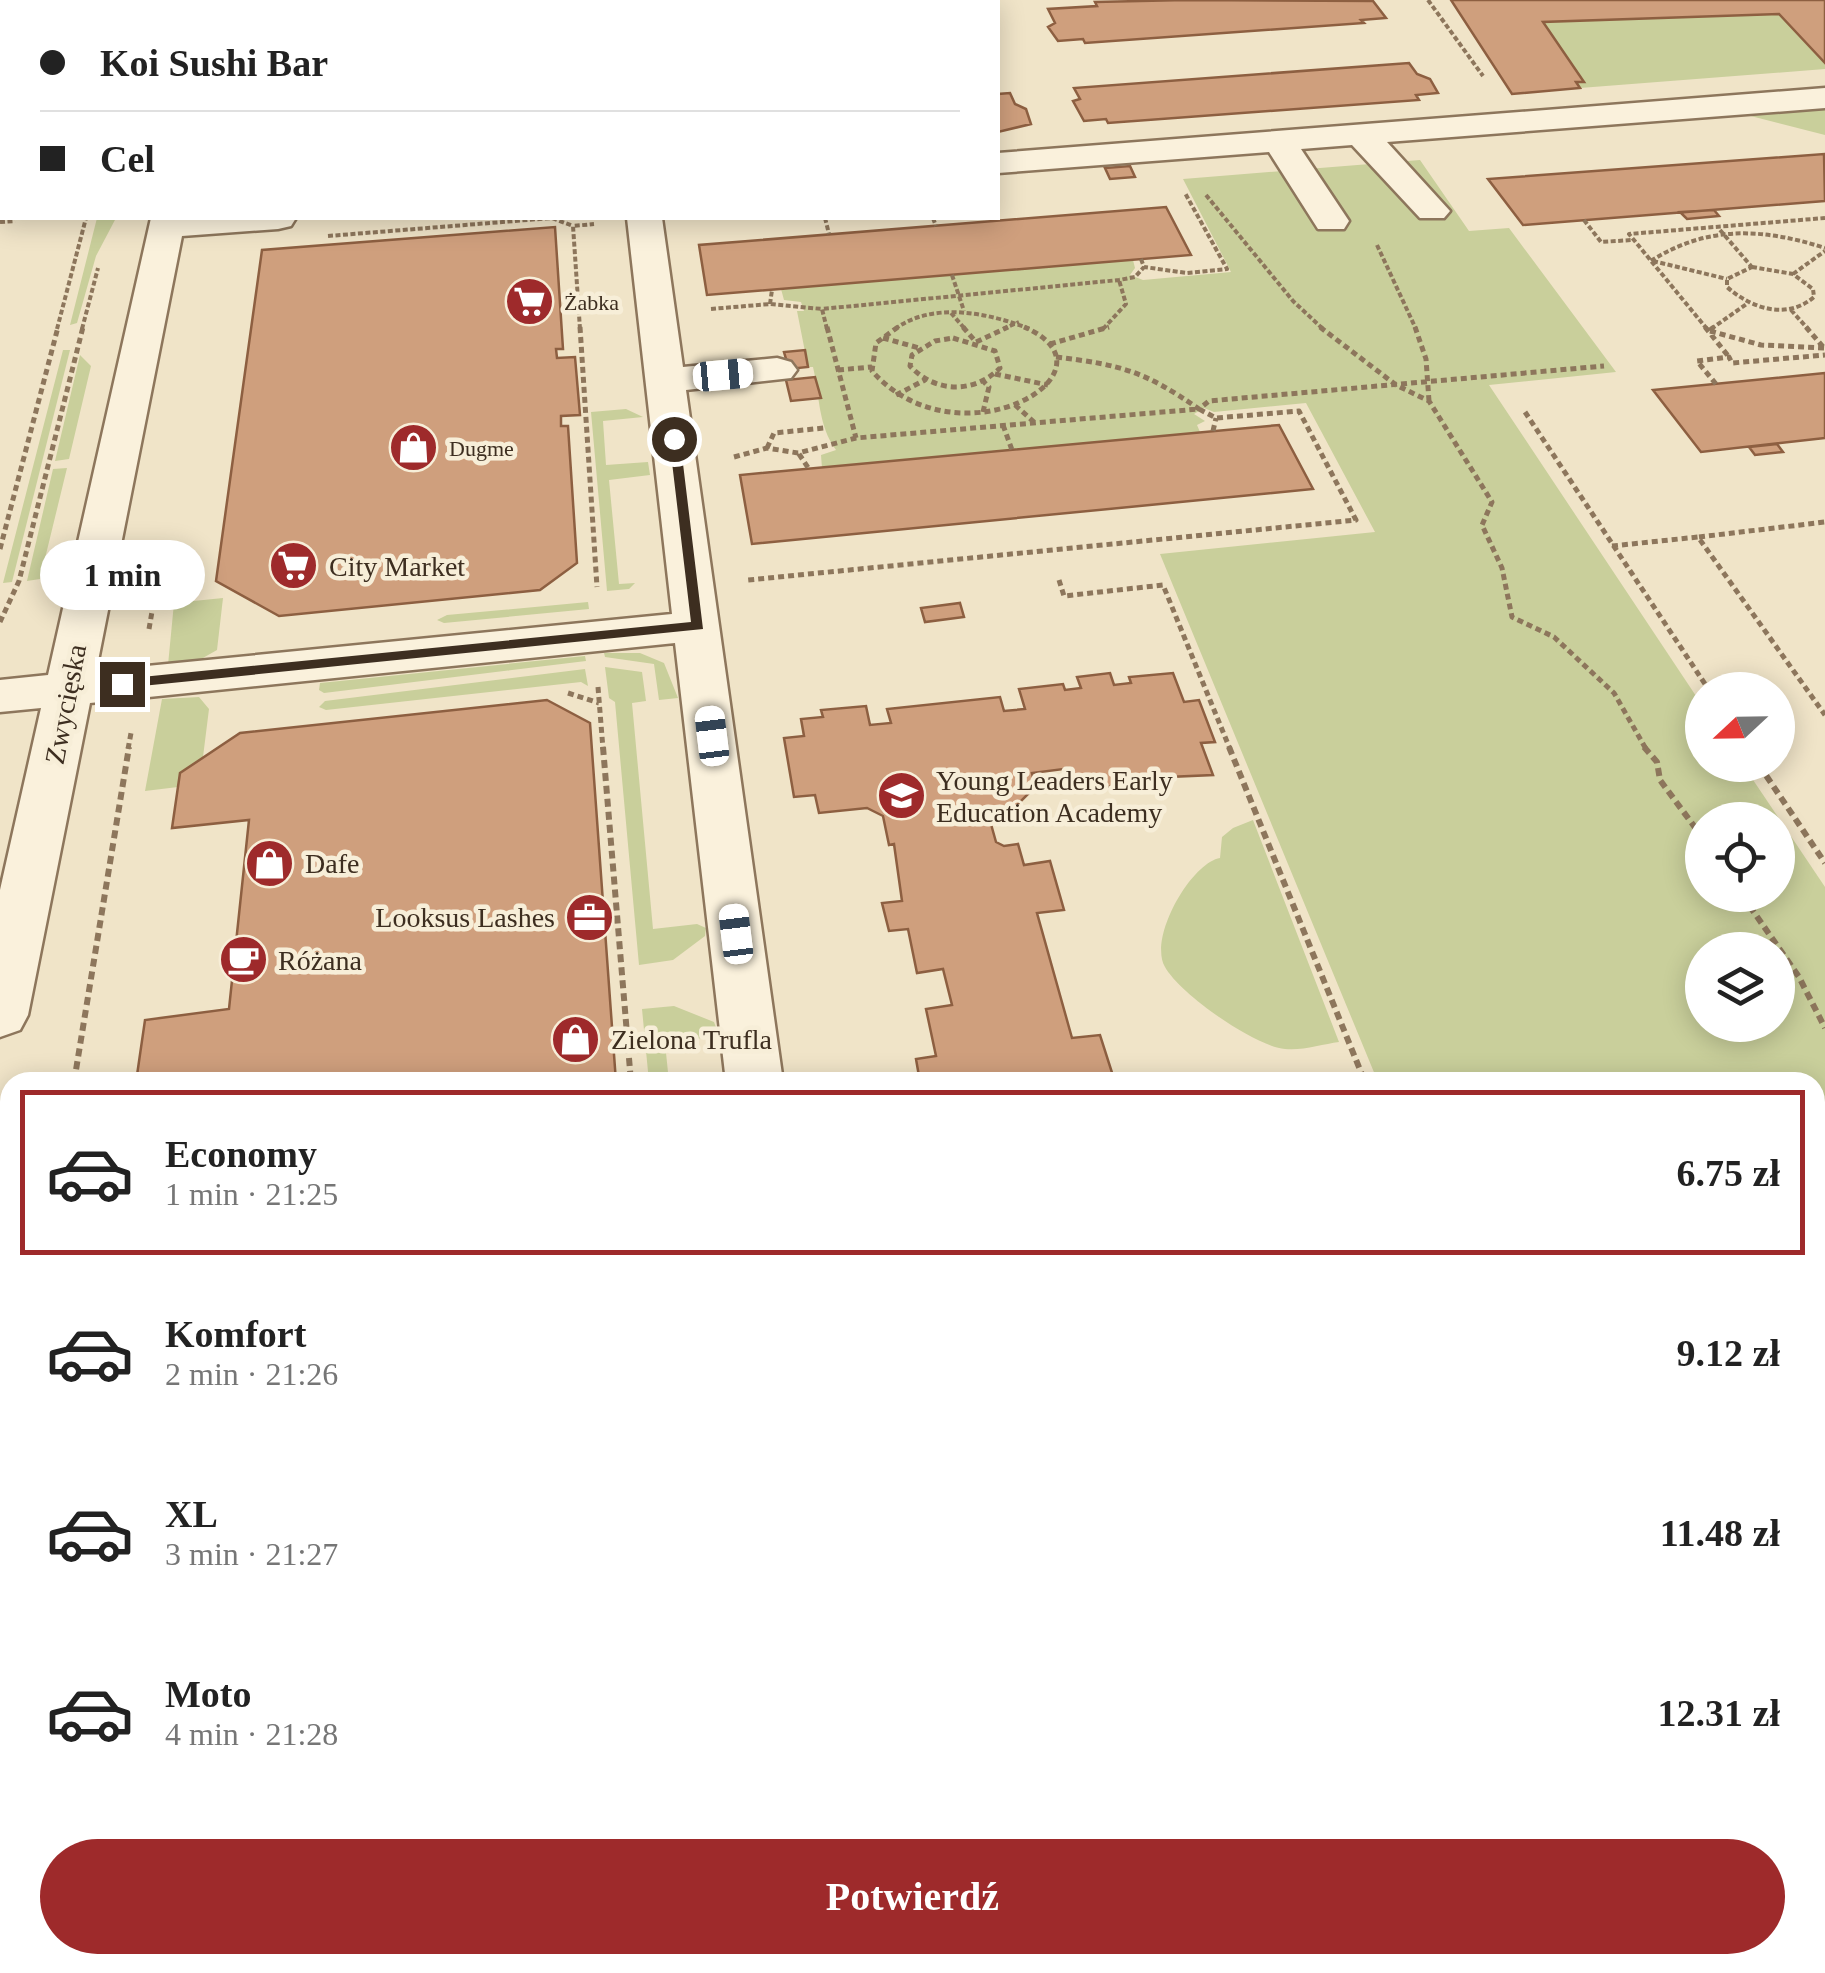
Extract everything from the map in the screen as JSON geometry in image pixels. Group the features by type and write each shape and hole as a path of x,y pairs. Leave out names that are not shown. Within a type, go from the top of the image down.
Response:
{"street":[{"path":"1000,163 1825,98"},
{"path":"1361,135 1432,212"},
{"path":"1279,142 1331,221"},
{"path":"167,222 222,220"},
{"path":"644,220 678,379 678,467 754,1072"},
{"name":"Zwycięska","path":"0,1015 167,222"},
{"path":"678,379 777,370"},
{"path":"0,696 696,606"}],"path":[{"path":"1428,0 1486,79"},
{"path":"1399,176 1375,216 1374,236 1381,259 1422,338 1431,382 1429,401"},
{"path":"1144,267 1187,273 1227,269 1178,180"},
{"path":"1200,188 1292,301 1396,385 1429,401 1492,502 1482,525 1502,568 1512,617 1554,636 1614,693 1636,737 1657,762 1660,780 1685,814"},
{"path":"1825,218 1629,234 1732,363 1825,351"},
{"path":"0,549 85,220"},
{"path":"324,236 527,220"},
{"path":"557,220 573,226 634,220"},
{"path":"826,220 829,234"},
{"path":"934,220 936,226"},
{"path":"1584,220 1601,242 1633,240"},
{"path":"0,222 15,221"},
{"path":"573,226 598,596"},
{"path":"1719,229 1752,267"},
{"path":"1652,261 1679,242 1719,229 1780,235 1825,249"},
{"path":"1793,274 1825,249"},
{"path":"0,622 5,604 19,581 92,281 104,253"},
{"path":"1141,259 1144,267"},
{"path":"1652,261 1727,279"},
{"path":"678,379 680,312 770,304 822,309 958,296 1119,280 1135,277 1144,267"},
{"path":"1752,267 1793,274 1813,289 1814,297 1807,306 1791,310 1748,303 1727,288 1727,279 1740,269 1752,267"},
{"path":"952,275 965,312"},
{"path":"1050,344 1108,328 1126,304 1119,280"},
{"path":"770,304 772,290"},
{"path":"1814,297 1825,300"},
{"path":"1709,330 1748,303"},
{"path":"739,306 744,322"},
{"path":"822,309 856,438"},
{"path":"1791,310 1825,351"},
{"path":"950,312 976,342"},
{"path":"950,312 1020,322 1050,344 1056,357 1056,371 1048,385 1014,405 965,413 915,406 895,396 872,371 871,357 882,338 904,322 950,312"},
{"path":"976,342 1020,322"},
{"path":"1709,330 1761,344 1825,351"},
{"path":"882,338 919,348 953,338 976,342 995,351 1000,360 995,374 984,382 947,387 924,380 910,366 919,348"},
{"path":"696,606 1356,520 1300,411 1216,418 1160,382 1124,365 1056,357"},
{"path":"1716,384 1698,361 1730,357"},
{"path":"678,467 710,464 767,448 798,453 856,438 1199,408 1209,401 1604,366"},
{"path":"995,374 1048,385"},
{"path":"895,396 924,380"},
{"path":"982,412 988,388 984,382"},
{"path":"1014,405 1035,423"},
{"path":"1525,412 1697,672"},
{"path":"965,413 970,428"},
{"path":"1213,431 1216,418"},
{"path":"1003,426 1012,450"},
{"path":"767,448 774,433 824,428"},
{"path":"798,453 810,469"},
{"path":"1612,546 1825,522"},
{"path":"1698,537 1825,715"},
{"path":"1059,580 1064,596 1163,586 1361,1072"},
{"path":"0,596 5,604"},
{"path":"598,686 631,1072"},
{"path":"76,1072 132,726"},
{"path":"1770,782 1825,863"},
{"path":"1754,912 1800,977 1825,1028"}],"green space":[{"path":"1779,14 1825,63 1825,69 1580,88 1576,82 1584,81 1542,22"},
{"path":"1825,107 1825,135 1739,113"},
{"path":"1420,160 1469,231 1509,228 1616,372 1489,385 1685,679 1685,782 1754,782 1768,802 1685,802 1685,912 1795,912 1795,842 1825,887 1825,1072 1374,1072 1160,554 1375,532 1306,403 1214,412 1204,408 1194,414 1205,421 1197,425 1200,432 822,468 821,455 836,450 823,421 813,367 808,367 797,311 804,311 801,302 784,300 781,289 1133,260 1135,268 1130,275 1143,280 1231,272 1183,179"},
{"path":"96,220 115,220 96,256 77,323 70,325"},
{"path":"63,350 70,350 12,582 3,583"},
{"path":"80,355 91,366 69,459 55,461"},
{"path":"626,409 643,417 603,421 606,465 648,462 650,475 609,480 619,584 635,583 629,589 607,591 591,412"},
{"path":"67,468 40,579 27,581 53,469"},
{"path":"223,598 217,650 194,663 168,665 174,603"},
{"path":"588,602 589,609 444,623 437,620 447,615"},
{"path":"604,653 640,653 664,663 678,698 659,700 654,664 605,657"},
{"path":"585,656 586,661 324,693 319,690 320,683"},
{"path":"605,667 642,672 646,701 632,703 653,929 697,924 706,928 705,936 673,960 639,965 615,702 609,698"},
{"path":"585,669 588,686 581,682 326,710 319,707 325,701"},
{"path":"199,697 209,709 203,757 180,773 178,787 145,791 162,699"},
{"path":"1253,820 1339,1042 1285,1049 1255,1039 1201,1004 1165,967 1162,938 1185,887 1209,863 1220,858 1222,837"},
{"path":"674,1006 714,1022 717,1030 710,1037 665,1043 668,1072 648,1072 642,1009"}],"building":[{"path":"1451,0 1825,0 1825,63 1779,14 1543,22 1584,82 1576,82 1580,88 1512,94"},
{"path":"1373,1 1386,18 1361,20 1364,23 1085,43 1083,39 1058,41 1048,27 1055,23 1048,9 1097,6 1095,2"},
{"path":"1409,63 1417,74 1430,79 1438,93 1416,95 1419,100 1108,123 1106,119 1084,121 1073,101 1080,99 1074,88"},
{"path":"1010,93 1015,104 1026,109 1031,124 1000,132 1000,94"},
{"path":"1824,154 1825,201 1523,225 1488,179"},
{"path":"1130,166 1135,177 1110,179 1105,168"},
{"path":"1166,207 1191,255 707,295 699,245"},
{"path":"1714,210 1719,216 1687,219 1680,212"},
{"path":"555,227 563,349 556,349 557,358 575,357 580,415 561,416 561,426 568,426 577,563 540,590 279,616 216,581 262,250"},
{"path":"805,350 808,367 789,369 784,352"},
{"path":"1825,373 1825,438 1701,452 1653,390"},
{"path":"815,377 821,398 791,401 786,380"},
{"path":"1279,425 1313,489 752,544 740,475"},
{"path":"1777,444 1783,452 1755,455 1749,447"},
{"path":"960,603 964,617 925,622 921,608"},
{"path":"1110,673 1114,685 1131,683 1129,677 1173,673 1184,702 1199,700 1215,742 1201,743 1213,775 1123,779 1125,785 1078,790 1071,768 1032,773 1035,787 1009,813 989,817 996,842 1004,846 1018,844 1024,865 1050,861 1064,910 1037,913 1072,1038 1100,1035 1112,1072 918,1072 916,1059 936,1056 926,1009 952,1005 943,969 917,973 908,929 889,931 882,903 902,901 894,844 889,845 883,816 867,808 819,813 815,795 794,797 784,738 804,736 801,719 823,717 821,710 866,706 870,725 891,723 887,709 1000,697 1004,711 1025,709 1019,689 1063,684 1065,690 1081,688 1077,677"},
{"path":"547,700 590,723 615,1072 137,1072 145,1020 229,1009 249,820 172,828 180,773 240,733"}],"place":[{"name":"Żabka","path":"529,302"},
{"name":"Dugme","path":"414,448"},
{"name":"City Market","path":"294,566"},
{"name":"Young Leaders Early Education Academy","path":"901,796"},
{"name":"Dafe","path":"270,863"},
{"name":"Looksus Lashes","path":"590,917"},
{"name":"Różana","path":"243,960"},
{"name":"Zielona Trufla","path":"576,1039"}],"route":[{"path":"122,684 698,626 674,439"}]}
